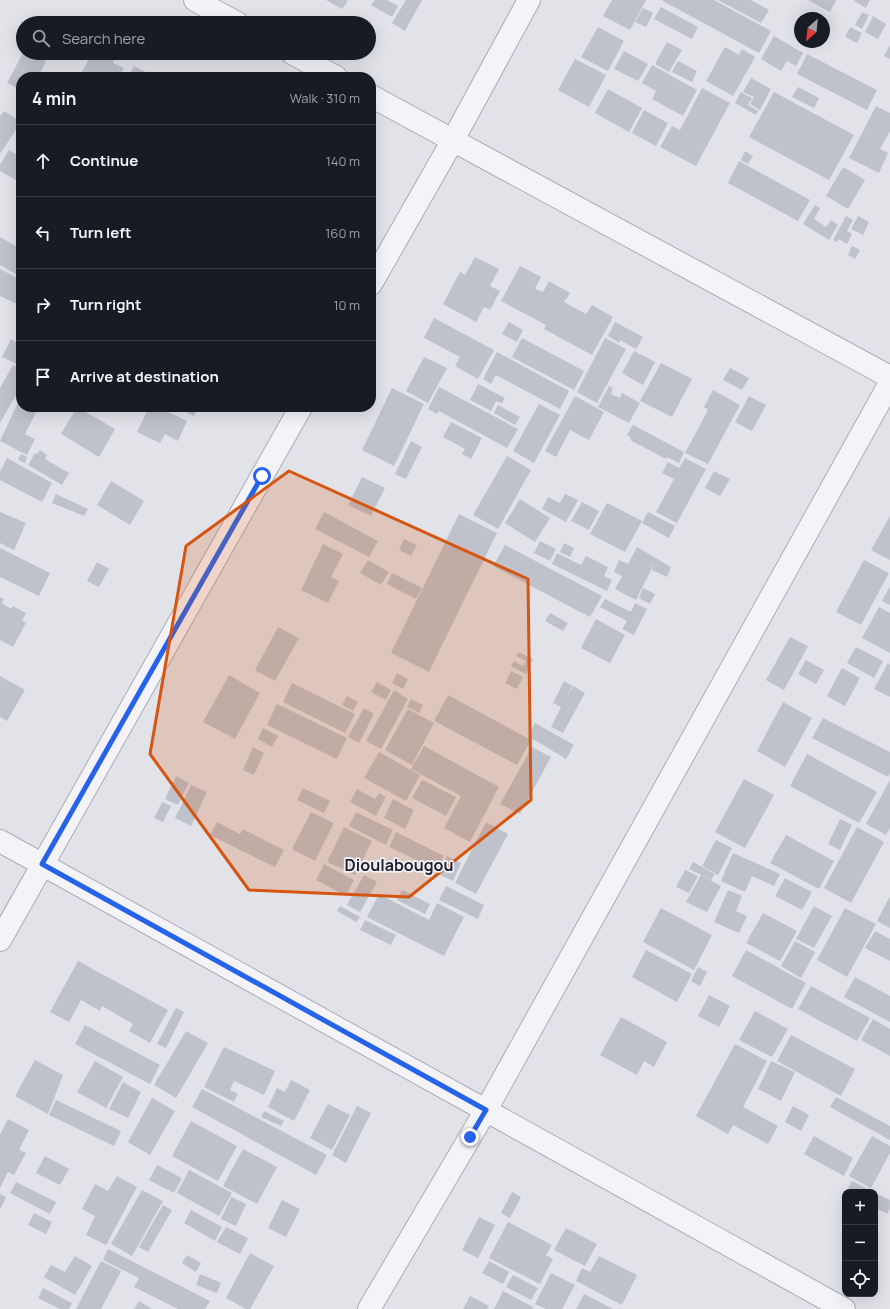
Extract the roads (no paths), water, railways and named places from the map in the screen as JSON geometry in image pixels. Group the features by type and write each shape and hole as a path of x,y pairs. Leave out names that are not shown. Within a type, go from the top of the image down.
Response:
{"street":[{"path":"195,0 224,16"},
{"path":"376,275 453,140 529,0"},
{"path":"305,60 327,72"},
{"path":"376,99 890,378"},
{"path":"369,1309 486,1110 890,383"},
{"path":"0,940 298,412"},
{"path":"0,841 844,1309"}],"district":[{"name":"Dioulabougou","path":"399,865"}]}
